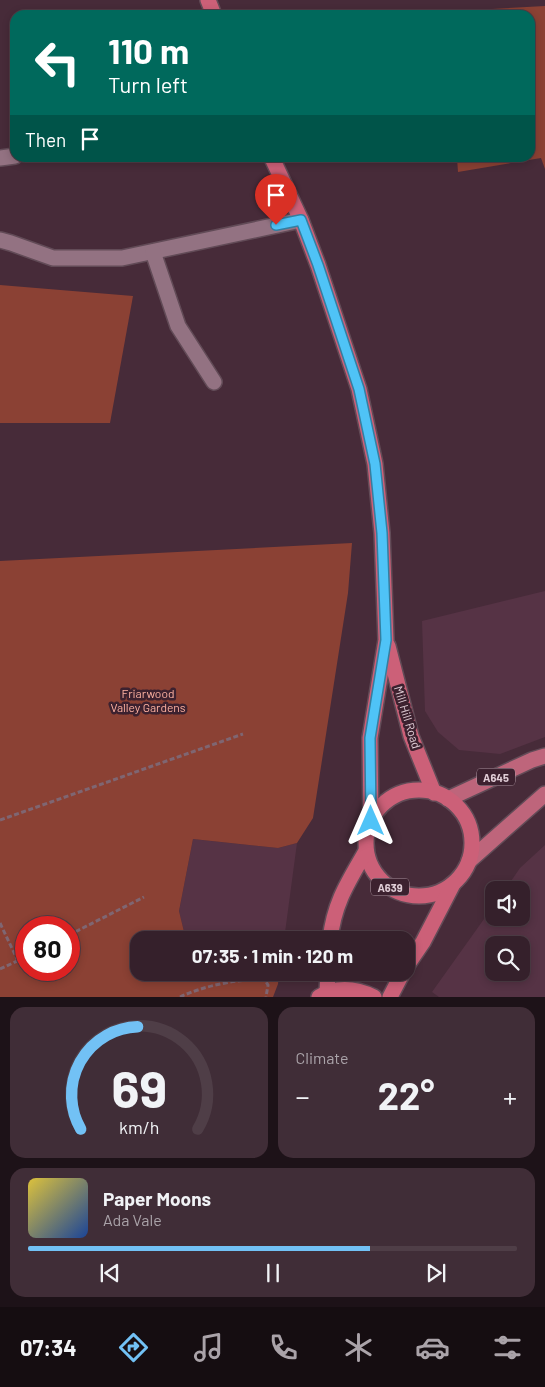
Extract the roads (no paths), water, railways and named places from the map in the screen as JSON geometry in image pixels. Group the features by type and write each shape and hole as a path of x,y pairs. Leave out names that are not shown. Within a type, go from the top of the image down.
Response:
{"highway":[{"name":"Mill Hill Road","path":"274,162 301,220 318,265 359,389 375,464 382,533 386,640 370,738 371,821"},
{"name":"Mill Hill Road","path":"386,640 411,736 441,796"},
{"name":"A639","path":"419,790 441,796 461,811 469,827 472,844 469,861 463,873 440,892 425,896 408,895 393,890 380,880 371,867 366,851 366,836 371,821 379,808 405,792 419,790"},
{"name":"A639","path":"331,931 342,891 366,851"},
{"name":"A639","path":"415,954 454,882"},
{"path":"326,981 323,995 342,989 358,991 374,997"},
{"path":"390,997 398,981"}],"main road":[{"name":"A645","path":"441,796 545,756"},
{"path":"469,861 545,794"}],"street":[{"path":"0,240 11,242 53,258 122,258 301,220"},
{"path":"153,252 178,326 214,382"}],"park label":[{"name":"Friarwood Valley Gardens","path":"148,700"}]}
